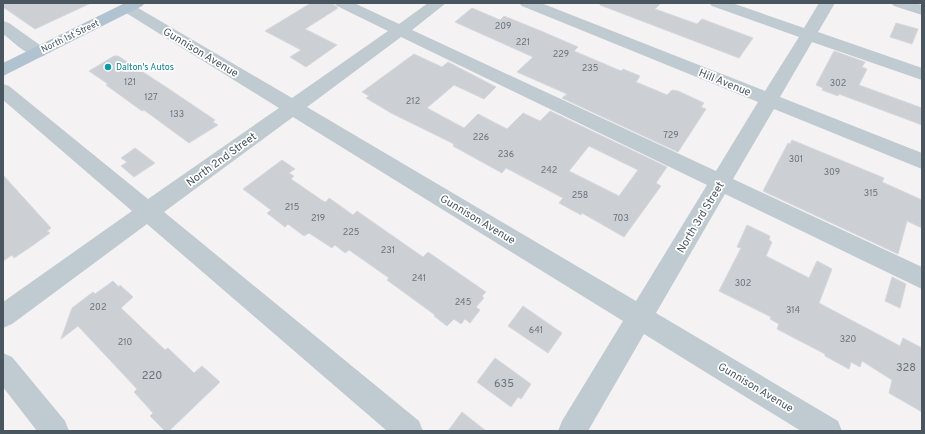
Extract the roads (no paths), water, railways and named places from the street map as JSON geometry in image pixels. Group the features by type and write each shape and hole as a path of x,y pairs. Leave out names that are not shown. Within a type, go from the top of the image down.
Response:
{"main road":[{"name":"North 1st Street","path":"3,70 133,5"}],"street":[{"path":"342,3 922,278"},
{"name":"North 2nd Street","path":"3,316 438,3"},
{"name":"Hill Avenue","path":"528,3 922,161"},
{"path":"717,3 922,74"},
{"name":"North 3rd Street","path":"572,431 827,3"},
{"path":"899,3 922,10"},
{"name":"Gunnison Avenue","path":"133,5 293,107 828,431"},
{"path":"3,26 38,52"},
{"path":"3,90 409,431"},
{"path":"3,366 55,431"}],"place":[{"name":"Dalton's Autos","path":"108,67"}]}
